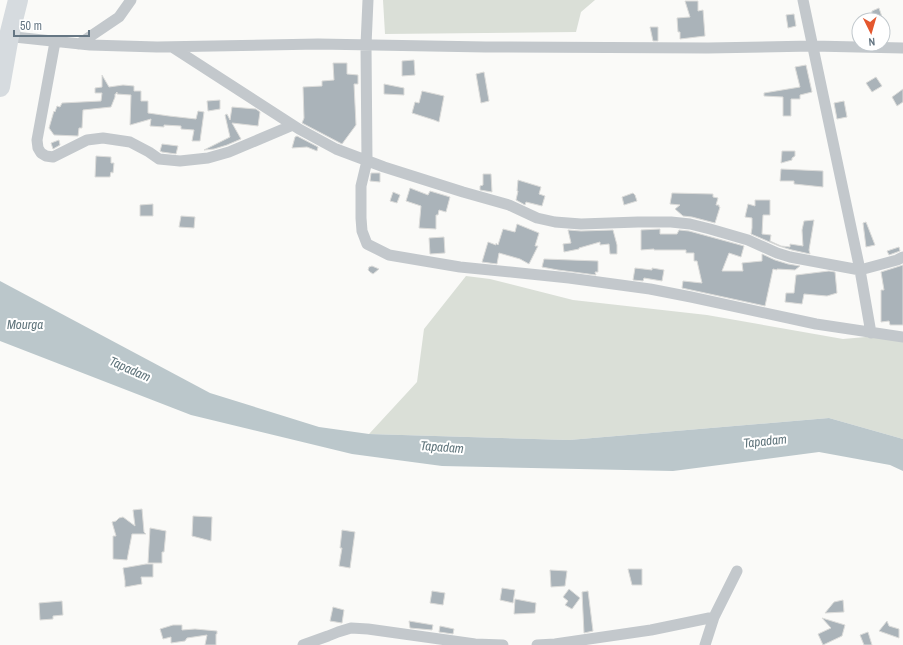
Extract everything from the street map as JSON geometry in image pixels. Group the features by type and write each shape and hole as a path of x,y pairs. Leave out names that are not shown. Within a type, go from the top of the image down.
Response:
{"highway":[{"path":"0,87 5,36 18,0"}],"street":[{"path":"79,44 119,17 131,0"},
{"path":"368,0 366,45 367,161 362,186 361,218 362,232 367,244 389,255 460,267 569,278 691,296 816,324 903,337"},
{"path":"803,0 860,270 871,333"},
{"path":"5,36 79,44 150,47 318,44 494,47 708,48 813,46 903,48"},
{"path":"55,42 37,140 38,148 46,156 53,157 87,140 103,138 130,142 159,159 180,161 208,158 229,152 293,125"},
{"path":"172,47 293,125 336,149 384,167 509,205 537,218 554,222 581,224 638,222 671,222 690,224 748,240 790,257 860,270 903,258"},
{"path":"705,645 714,617 737,570"},
{"path":"537,645 555,644 644,631 714,617"},
{"path":"303,645 351,628 368,629 474,645 503,645"}],"shaded area":[{"path":"383,0 595,0 581,12 576,32 385,34"},
{"path":"466,276 490,279 573,300 707,315 843,339 903,335 903,439 829,418 569,440 369,434 417,382 424,329"}],"water":[{"name":"Mourga","path":"0,281 210,393 319,427 369,434 569,440 829,418 903,439 903,471 890,465 819,452 673,471 442,466 352,454 191,415 0,341"}],"building":[{"path":"685,1 698,1 698,11 703,10 705,36 680,39 677,18 690,17"},
{"path":"879,8 880,12 872,12"},
{"path":"794,14 796,26 788,28 786,15"},
{"path":"650,27 658,27 658,41 653,41"},
{"path":"414,60 415,75 402,76 402,61"},
{"path":"333,63 347,63 347,74 358,75 358,84 354,84 356,125 342,144 302,123 304,118 303,87 322,86 322,81 334,80"},
{"path":"806,65 812,92 800,95 800,99 791,99 791,116 783,116 783,97 764,96 764,93 800,87 795,67"},
{"path":"484,72 489,101 481,103 476,74"},
{"path":"102,75 109,87 123,85 134,86 134,91 141,91 141,101 148,101 148,113 196,119 198,111 204,112 200,141 192,141 194,130 181,129 181,126 150,126 151,119 130,125 131,95 117,94 117,92 111,107 83,110 82,128 79,128 78,136 54,135 49,128 57,106 60,107 62,103 101,101 102,93 95,93 95,88 102,87"},
{"path":"876,77 882,86 872,92 866,83"},
{"path":"384,84 404,88 404,95 384,94"},
{"path":"903,89 903,102 897,106 892,97"},
{"path":"422,91 444,96 439,122 412,113 415,102 419,103"},
{"path":"220,100 220,109 208,111 207,101"},
{"path":"844,101 847,117 837,119 834,103"},
{"path":"232,107 256,109 260,112 258,126 232,123 241,139 214,149 204,150 230,137 225,115 227,114 230,120"},
{"path":"297,136 318,147 317,151 307,147 292,148 295,137"},
{"path":"59,140 60,145 53,149 51,143"},
{"path":"162,144 178,146 176,154 160,151"},
{"path":"782,151 795,151 795,156 792,160 781,163"},
{"path":"96,156 111,157 111,163 114,163 113,173 111,172 110,177 95,177"},
{"path":"781,169 823,171 823,187 794,184 794,181 780,181"},
{"path":"371,173 380,173 380,182 370,181"},
{"path":"483,174 491,174 492,192 480,190 480,186 483,185"},
{"path":"518,180 541,187 539,194 545,196 542,206 526,202 525,205 516,200"},
{"path":"410,188 428,195 430,191 450,197 446,212 439,210 438,215 436,215 436,229 419,228 421,206 406,201"},
{"path":"393,192 400,195 397,203 390,201"},
{"path":"633,193 637,201 624,205 622,197"},
{"path":"672,193 713,194 713,197 718,198 716,205 719,205 720,207 715,223 683,216 675,209 680,205 670,204"},
{"path":"755,200 770,200 770,215 763,215 762,234 771,235 770,241 781,246 790,247 790,244 803,246 802,230 804,221 814,220 809,250 810,254 779,246 751,234 752,218 745,217 748,204 755,206"},
{"path":"153,204 153,216 140,216 140,205"},
{"path":"181,216 195,217 194,228 179,227"},
{"path":"866,222 875,245 866,247 863,223"},
{"path":"517,224 539,233 535,246 538,246 529,264 520,259 499,253 497,264 482,262 488,242 496,245 496,243 498,245 503,229 515,232"},
{"path":"660,229 660,234 677,234 679,230 689,231 744,246 741,257 729,253 722,271 743,271 742,263 762,261 762,254 775,260 800,266 795,270 773,269 765,306 682,288 683,281 702,283 697,261 694,261 694,253 686,253 686,250 641,250 641,230"},
{"path":"568,230 613,230 617,245 617,254 610,254 609,244 600,245 600,242 564,252 563,244 571,243"},
{"path":"444,237 445,253 430,254 429,238"},
{"path":"899,247 900,251 889,255 887,251"},
{"path":"544,259 598,261 598,272 595,272 596,275 542,267"},
{"path":"903,265 903,325 890,325 889,321 881,322 881,290 884,290 881,272"},
{"path":"372,266 379,269 373,274 368,270 369,267"},
{"path":"635,268 664,270 662,281 644,278 643,281 633,280"},
{"path":"829,271 835,272 837,293 827,296 804,294 802,304 785,302 786,293 794,293 796,275"},
{"path":"142,509 144,532 146,534 132,534 127,560 113,559 113,536 116,536 112,522 123,517 135,526 133,510"},
{"path":"193,516 212,517 211,541 192,536"},
{"path":"150,528 166,531 164,552 162,552 162,563 148,563"},
{"path":"342,530 355,532 350,568 339,566 342,548 340,548"},
{"path":"153,564 153,577 141,577 142,584 125,587 123,568"},
{"path":"628,569 642,569 642,585 632,585"},
{"path":"550,570 567,571 565,586 551,587"},
{"path":"502,588 515,590 513,603 500,600"},
{"path":"569,589 580,598 572,609 565,605 568,601 563,597"},
{"path":"432,591 445,593 443,605 430,603"},
{"path":"588,591 593,631 584,633 582,592"},
{"path":"515,599 536,603 535,613 514,614"},
{"path":"843,600 844,612 825,613 834,602"},
{"path":"62,601 63,615 53,616 53,619 40,620 39,603"},
{"path":"333,607 344,610 342,623 330,621"},
{"path":"822,618 845,625 842,636 823,645 818,634 831,628"},
{"path":"409,621 433,625 432,630 410,628"},
{"path":"887,621 889,626 899,629 899,638 879,631"},
{"path":"173,625 182,625 182,630 195,629 217,631 216,645 205,645 207,635 187,638 185,641 171,643 171,637 163,639 160,629"},
{"path":"440,626 454,629 453,634 439,632"},
{"path":"868,632 872,645 864,645 860,635"}],"water label":[{"name":"Tapadam","path":"130,369"},
{"name":"Tapadam","path":"765,441"},
{"name":"Tapadam","path":"442,447"}]}
